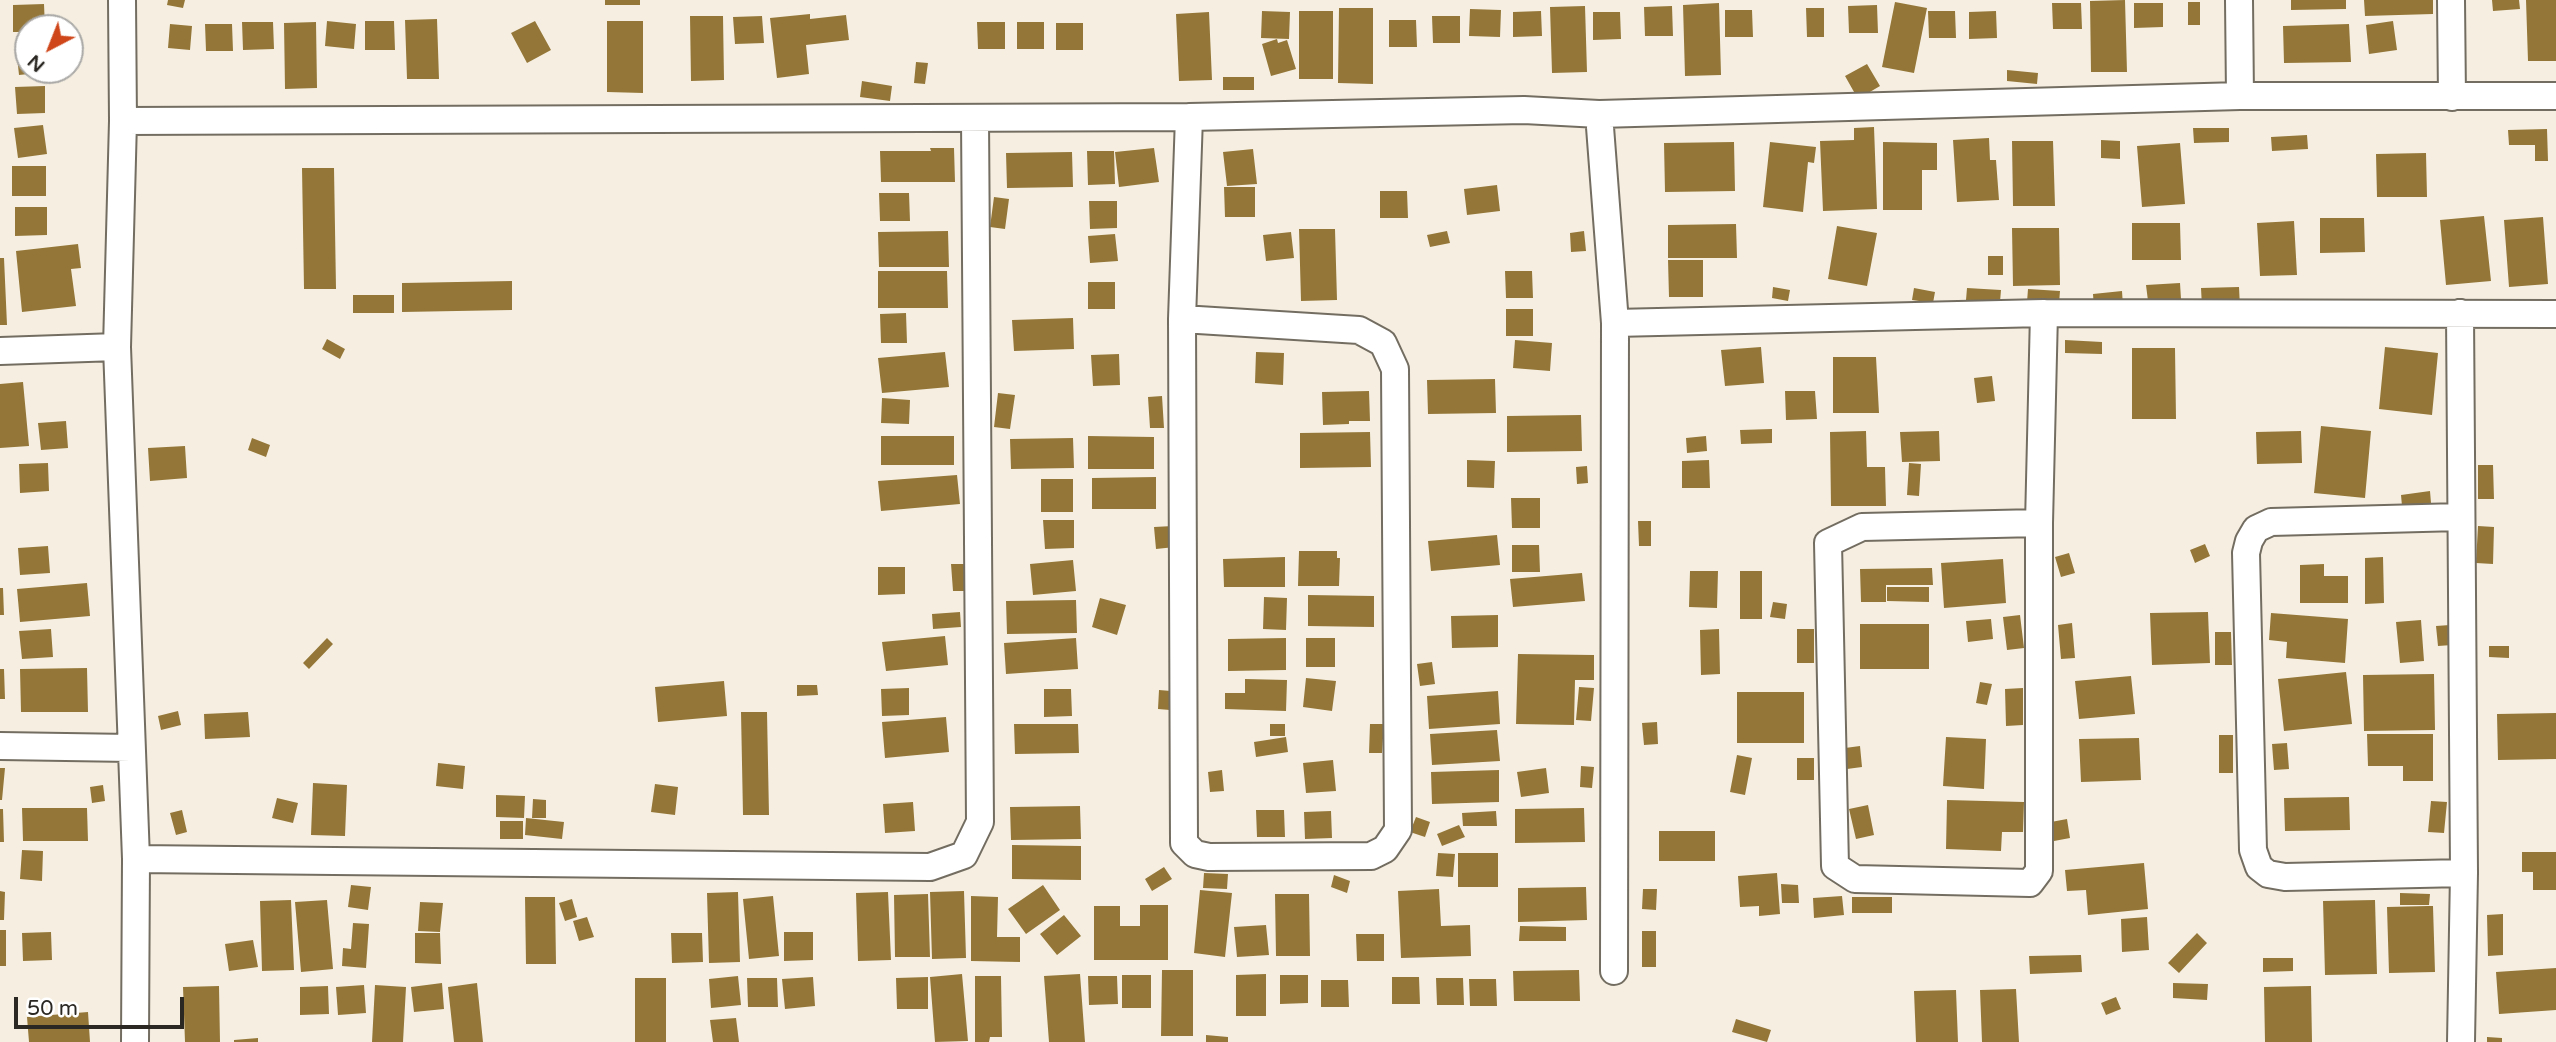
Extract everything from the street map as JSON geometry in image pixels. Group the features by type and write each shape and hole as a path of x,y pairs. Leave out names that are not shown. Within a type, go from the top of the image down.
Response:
{"street":[{"path":"122,0 123,121 117,347 136,859 135,1042"},
{"path":"2239,0 2240,96"},
{"path":"2451,0 2452,97"},
{"path":"123,121 1189,117 1524,110 1600,114 2240,96 2556,96"},
{"path":"1600,114 1615,323 1615,971"},
{"path":"1182,319 1359,330 1383,343 1395,369 1398,830 1385,849 1371,856 1209,857 1195,854 1184,843 1182,319 1189,117"},
{"path":"136,859 930,867 964,855 980,822 975,118"},
{"path":"1615,323 2044,313 2556,314"},
{"path":"2039,523 1862,527 1828,543 1835,866 1855,879 2030,883 2039,871 2039,523 2044,313"},
{"path":"2460,313 2464,873 2462,1042"},
{"path":"0,351 117,347"},
{"path":"2460,517 2270,522 2256,529 2246,553 2253,849 2259,867 2268,874 2285,877 2464,873"},
{"path":"0,746 131,748"}],"building":[{"path":"168,0 185,0 183,8 167,5"},
{"path":"605,0 640,0 640,5 605,5"},
{"path":"2125,0 2127,72 2091,72 2090,1"},
{"path":"2291,0 2346,0 2346,9 2291,10"},
{"path":"2364,0 2433,0 2433,14 2365,16"},
{"path":"2492,0 2519,0 2520,9 2493,11"},
{"path":"2526,0 2556,0 2556,61 2528,61"},
{"path":"1895,2 1927,8 1914,73 1882,67"},
{"path":"2188,2 2200,2 2200,25 2188,25"},
{"path":"1719,3 1721,75 1685,76 1683,5"},
{"path":"2052,3 2081,3 2082,29 2053,29"},
{"path":"2134,3 2163,3 2163,27 2134,28"},
{"path":"44,4 44,14 14,14 13,32 13,5"},
{"path":"1877,5 1878,33 1849,33 1848,6"},
{"path":"1585,6 1587,72 1552,73 1550,7"},
{"path":"1672,6 1673,36 1645,36 1644,7"},
{"path":"1339,8 1373,8 1373,84 1338,83"},
{"path":"1806,8 1824,8 1824,37 1807,37"},
{"path":"1470,9 1501,10 1500,37 1469,36"},
{"path":"1725,10 1752,10 1753,37 1725,37"},
{"path":"1262,11 1290,12 1289,39 1261,38"},
{"path":"1299,11 1333,11 1333,79 1299,79"},
{"path":"1541,11 1542,36 1513,37 1513,12"},
{"path":"1928,11 1955,11 1956,38 1929,38"},
{"path":"1996,11 1997,38 1969,39 1969,12"},
{"path":"1209,12 1212,80 1179,81 1176,14"},
{"path":"1593,12 1620,12 1621,39 1593,40"},
{"path":"810,14 810,19 846,15 849,40 806,45 809,74 777,78 770,18"},
{"path":"690,16 723,16 724,80 691,81"},
{"path":"762,16 764,43 735,44 733,17"},
{"path":"1432,16 1460,16 1460,43 1433,43"},
{"path":"437,19 439,79 407,79 405,20"},
{"path":"1389,20 1416,20 1417,47 1389,47"},
{"path":"327,21 356,24 354,49 325,46"},
{"path":"365,21 394,21 395,50 365,50"},
{"path":"535,21 551,50 527,63 511,33"},
{"path":"607,21 643,21 643,93 607,92"},
{"path":"2393,21 2397,50 2369,54 2366,25"},
{"path":"242,22 273,22 274,49 243,50"},
{"path":"316,22 317,88 285,89 284,23"},
{"path":"977,22 1005,22 1005,49 978,49"},
{"path":"1017,22 1044,22 1044,49 1017,49"},
{"path":"1056,23 1083,23 1083,50 1056,50"},
{"path":"170,24 192,26 190,50 168,48"},
{"path":"205,24 232,24 233,51 206,51"},
{"path":"2349,24 2351,62 2284,63 2283,26"},
{"path":"1277,39 1278,43 1287,40 1296,69 1271,76 1262,44"},
{"path":"916,62 928,63 925,84 914,83"},
{"path":"1867,64 1880,86 1858,99 1845,76"},
{"path":"2007,70 2038,73 2037,84 2007,81"},
{"path":"1223,77 1254,77 1254,90 1223,90"},
{"path":"862,81 892,86 890,101 860,97"},
{"path":"45,86 45,113 17,114 15,87"},
{"path":"43,125 47,154 18,158 14,128"},
{"path":"1874,127 1877,209 1823,211 1820,141 1854,140 1854,128"},
{"path":"2193,128 2229,128 2229,142 2194,143"},
{"path":"2547,129 2548,161 2535,161 2535,145 2509,145 2508,130"},
{"path":"2307,135 2308,149 2272,151 2271,137"},
{"path":"1989,138 1990,160 1996,160 1999,200 1957,202 1953,140"},
{"path":"2101,140 2120,141 2120,159 2101,158"},
{"path":"2012,141 2053,141 2055,206 2013,206"},
{"path":"1734,142 1735,191 1665,192 1664,143"},
{"path":"1770,142 1816,147 1814,163 1808,162 1803,212 1763,207"},
{"path":"1883,142 1937,143 1937,170 1922,170 1922,210 1883,210"},
{"path":"2180,143 2185,204 2142,207 2137,146"},
{"path":"930,148 954,148 955,182 881,182 880,151 931,151"},
{"path":"1154,148 1159,182 1119,187 1115,152"},
{"path":"1253,149 1257,184 1227,186 1223,152"},
{"path":"1087,151 1114,151 1115,184 1088,185"},
{"path":"1072,152 1073,187 1007,188 1006,153"},
{"path":"2426,153 2427,197 2377,197 2376,154"},
{"path":"12,166 46,166 46,196 12,196"},
{"path":"302,168 334,168 336,289 304,289"},
{"path":"1497,185 1500,211 1467,215 1464,189"},
{"path":"1224,187 1255,187 1255,217 1225,217"},
{"path":"1380,191 1407,191 1408,218 1380,218"},
{"path":"879,193 909,193 910,221 880,221"},
{"path":"994,197 1009,199 1005,229 990,227"},
{"path":"1089,201 1117,201 1117,228 1090,229"},
{"path":"15,207 47,207 47,235 15,236"},
{"path":"2484,216 2491,281 2446,285 2440,220"},
{"path":"2543,217 2548,284 2509,287 2504,220"},
{"path":"2320,218 2364,218 2365,252 2320,253"},
{"path":"2294,221 2297,275 2260,276 2257,223"},
{"path":"2132,223 2180,223 2181,260 2132,260"},
{"path":"1736,224 1737,258 1668,258 1668,225"},
{"path":"1837,226 1877,233 1867,286 1828,279"},
{"path":"2012,228 2059,228 2060,285 2013,286"},
{"path":"1299,229 1335,229 1337,300 1301,301"},
{"path":"948,231 949,267 879,267 878,232"},
{"path":"1447,231 1450,243 1430,247 1427,235"},
{"path":"1584,231 1586,251 1571,252 1570,233"},
{"path":"1291,232 1294,258 1266,261 1263,235"},
{"path":"1115,234 1118,261 1090,263 1088,236"},
{"path":"78,244 81,268 71,269 76,306 22,312 16,251"},
{"path":"1988,256 2003,256 2003,275 1988,275"},
{"path":"0,258 4,258 7,325 0,325"},
{"path":"1668,260 1703,260 1703,297 1669,297"},
{"path":"878,271 947,271 948,308 878,308"},
{"path":"1505,271 1532,271 1533,298 1506,298"},
{"path":"512,281 512,310 402,312 402,283"},
{"path":"1088,282 1115,282 1115,309 1088,309"},
{"path":"2180,283 2181,299 2148,301 2146,285"},
{"path":"1773,287 1790,290 1788,301 1772,298"},
{"path":"2239,287 2240,307 2202,307 2201,288"},
{"path":"1914,288 1935,292 1933,303 1912,300"},
{"path":"1967,288 2001,290 2000,302 1966,300"},
{"path":"2028,289 2060,291 2059,304 2027,302"},
{"path":"2122,291 2123,306 2094,309 2093,294"},
{"path":"353,295 394,295 394,313 353,313"},
{"path":"1506,309 1533,309 1533,336 1506,336"},
{"path":"906,313 907,343 881,343 880,314"},
{"path":"1073,318 1074,349 1014,351 1012,320"},
{"path":"327,339 345,349 340,359 322,349"},
{"path":"1515,340 1552,343 1550,371 1513,368"},
{"path":"2065,340 2102,342 2102,354 2065,353"},
{"path":"1761,347 1764,383 1725,386 1721,350"},
{"path":"2385,347 2438,353 2432,415 2379,409"},
{"path":"2132,348 2175,348 2176,419 2132,419"},
{"path":"945,352 949,387 882,393 878,358"},
{"path":"1256,352 1284,353 1283,385 1255,383"},
{"path":"1119,354 1120,385 1093,386 1091,355"},
{"path":"1833,357 1876,357 1879,413 1833,413"},
{"path":"1992,376 1995,401 1977,403 1974,378"},
{"path":"1495,379 1496,413 1428,414 1427,380"},
{"path":"23,382 29,446 0,448 0,384"},
{"path":"1369,391 1370,421 1323,425 1322,392"},
{"path":"1785,391 1815,391 1817,419 1786,420"},
{"path":"998,393 1015,395 1010,429 994,427"},
{"path":"1162,396 1164,428 1150,428 1148,397"},
{"path":"882,398 910,400 909,424 881,423"},
{"path":"1581,415 1582,451 1507,452 1507,416"},
{"path":"66,421 68,448 41,450 38,423"},
{"path":"2321,426 2371,431 2365,498 2314,493"},
{"path":"1772,429 1772,443 1741,444 1740,430"},
{"path":"1866,431 1867,467 1885,467 1886,506 1831,506 1830,432"},
{"path":"1939,431 1940,461 1902,462 1900,432"},
{"path":"2301,431 2302,463 2257,464 2256,432"},
{"path":"1370,432 1371,467 1300,468 1300,433"},
{"path":"881,436 954,436 954,465 881,465"},
{"path":"1088,436 1154,437 1154,469 1088,469"},
{"path":"1706,436 1707,451 1687,453 1686,438"},
{"path":"252,438 270,445 266,457 248,450"},
{"path":"1073,438 1074,468 1011,469 1010,439"},
{"path":"185,446 187,478 150,481 148,448"},
{"path":"1467,460 1495,461 1494,488 1467,487"},
{"path":"1709,460 1710,488 1682,488 1682,461"},
{"path":"48,463 49,491 20,493 19,464"},
{"path":"1909,463 1921,464 1919,496 1907,495"},
{"path":"2478,465 2493,465 2494,499 2478,499"},
{"path":"1587,466 1588,483 1577,484 1576,467"},
{"path":"957,475 960,504 881,511 878,481"},
{"path":"1156,477 1156,509 1092,509 1092,478"},
{"path":"1041,479 1073,479 1073,512 1041,512"},
{"path":"2430,491 2431,503 2402,506 2401,495"},
{"path":"1511,498 1540,498 1540,528 1512,528"},
{"path":"1043,520 1074,520 1074,548 1045,549"},
{"path":"1638,521 1651,521 1651,546 1639,546"},
{"path":"1173,526 1175,547 1156,549 1154,527"},
{"path":"2478,526 2494,527 2493,564 2476,563"},
{"path":"1497,535 1500,565 1431,571 1428,541"},
{"path":"2205,544 2210,556 2195,563 2190,550"},
{"path":"1512,545 1539,545 1540,572 1512,572"},
{"path":"48,546 50,573 20,575 18,548"},
{"path":"1299,551 1337,551 1337,558 1340,558 1339,586 1298,586"},
{"path":"2069,553 2075,573 2061,577 2055,557"},
{"path":"1285,557 1285,587 1224,587 1223,559"},
{"path":"2383,557 2384,603 2365,604 2365,558"},
{"path":"2003,559 2006,603 1944,608 1941,563"},
{"path":"1073,560 1076,591 1033,595 1030,564"},
{"path":"951,564 965,564 967,591 953,591"},
{"path":"2324,564 2324,576 2348,576 2348,603 2300,603 2300,565"},
{"path":"878,567 905,567 905,594 878,595"},
{"path":"1932,568 1933,585 1886,585 1886,602 1861,602 1860,569"},
{"path":"1690,571 1718,571 1717,608 1689,607"},
{"path":"1740,571 1762,571 1762,619 1740,619"},
{"path":"1582,573 1585,601 1513,607 1510,579"},
{"path":"87,583 90,616 20,622 17,589"},
{"path":"1887,587 1929,587 1929,602 1887,601"},
{"path":"0,588 3,588 4,615 0,615"},
{"path":"1308,595 1374,596 1374,627 1308,626"},
{"path":"1264,597 1287,598 1286,630 1263,629"},
{"path":"1100,598 1126,605 1117,635 1092,627"},
{"path":"1076,600 1077,633 1007,634 1006,601"},
{"path":"1773,602 1787,604 1785,619 1770,617"},
{"path":"960,612 961,627 933,629 932,614"},
{"path":"2208,612 2210,663 2152,665 2150,613"},
{"path":"2271,613 2348,619 2345,663 2286,658 2287,642 2269,640"},
{"path":"1498,615 1498,647 1452,648 1451,616"},
{"path":"2020,615 2024,648 2007,650 2003,617"},
{"path":"1991,619 1993,639 1968,642 1966,621"},
{"path":"2421,620 2424,661 2400,663 2396,622"},
{"path":"2072,623 2075,658 2061,659 2058,625"},
{"path":"1860,624 1929,624 1929,669 1860,669"},
{"path":"2450,625 2452,645 2438,646 2436,626"},
{"path":"51,629 53,657 22,659 19,631"},
{"path":"1719,629 1720,674 1701,675 1700,630"},
{"path":"1797,629 1814,629 1814,663 1797,663"},
{"path":"2215,632 2231,632 2232,665 2215,665"},
{"path":"945,636 948,665 886,671 882,642"},
{"path":"327,638 333,644 309,669 303,663"},
{"path":"1076,638 1078,669 1006,674 1004,643"},
{"path":"1286,638 1286,670 1228,671 1228,639"},
{"path":"1306,638 1335,638 1335,667 1306,667"},
{"path":"2489,646 2509,646 2509,658 2489,657"},
{"path":"1518,654 1594,655 1594,680 1575,680 1574,725 1516,724"},
{"path":"1432,662 1435,684 1420,686 1417,664"},
{"path":"87,668 88,712 21,712 20,669"},
{"path":"0,669 4,669 5,699 0,699"},
{"path":"2346,672 2352,724 2284,731 2278,679"},
{"path":"2434,674 2435,730 2364,731 2363,675"},
{"path":"2131,676 2135,714 2079,719 2075,681"},
{"path":"1306,678 1336,681 1332,711 1303,707"},
{"path":"1245,679 1287,680 1286,711 1225,709 1225,693 1245,693"},
{"path":"724,681 727,716 658,722 655,687"},
{"path":"1980,682 1992,684 1987,705 1976,703"},
{"path":"797,685 817,685 818,695 797,696"},
{"path":"1579,687 1594,688 1591,721 1576,720"},
{"path":"909,688 909,715 882,716 881,689"},
{"path":"2023,688 2023,725 2006,726 2005,689"},
{"path":"1044,689 1071,689 1072,716 1044,717"},
{"path":"1159,690 1171,691 1170,710 1158,709"},
{"path":"1498,691 1500,724 1429,729 1427,696"},
{"path":"1737,692 1804,692 1804,743 1737,743"},
{"path":"178,711 181,725 161,730 158,716"},
{"path":"248,712 250,737 205,739 204,714"},
{"path":"741,712 767,712 769,815 743,815"},
{"path":"2556,713 2556,759 2498,760 2497,714"},
{"path":"946,717 949,752 885,758 882,722"},
{"path":"1657,722 1658,744 1644,745 1642,723"},
{"path":"1014,724 1078,724 1079,753 1015,754"},
{"path":"1270,724 1285,724 1285,736 1270,736"},
{"path":"1370,724 1384,724 1382,753 1369,753"},
{"path":"1497,730 1500,761 1432,765 1430,734"},
{"path":"2367,734 2433,734 2433,781 2403,781 2403,766 2368,766"},
{"path":"2219,735 2233,735 2233,773 2219,773"},
{"path":"1286,737 1288,752 1256,757 1254,742"},
{"path":"1946,737 1986,739 1984,789 1943,786"},
{"path":"2139,738 2141,780 2081,782 2079,739"},
{"path":"2287,743 2289,769 2274,770 2272,744"},
{"path":"1860,746 1862,767 1847,769 1845,748"},
{"path":"1737,755 1752,758 1745,795 1730,792"},
{"path":"1797,758 1814,758 1814,780 1797,780"},
{"path":"1333,760 1336,791 1306,793 1303,763"},
{"path":"438,763 465,766 463,789 436,786"},
{"path":"1581,766 1594,767 1592,788 1580,787"},
{"path":"0,768 5,768 2,800 0,800"},
{"path":"1546,768 1549,793 1521,797 1517,772"},
{"path":"1222,770 1224,791 1210,792 1208,772"},
{"path":"1499,770 1499,802 1432,804 1431,772"},
{"path":"313,783 347,785 345,836 311,835"},
{"path":"655,784 678,787 675,815 651,812"},
{"path":"103,785 105,801 92,803 90,787"},
{"path":"496,795 525,796 524,818 496,817"},
{"path":"2349,797 2350,830 2285,831 2284,798"},
{"path":"277,798 298,803 293,823 272,818"},
{"path":"533,799 546,800 546,818 532,818"},
{"path":"1947,800 2024,802 2023,832 2002,832 2001,851 1946,849"},
{"path":"2431,801 2447,802 2444,833 2428,832"},
{"path":"913,802 915,831 885,833 883,804"},
{"path":"1868,805 1874,835 1856,839 1849,809"},
{"path":"1080,806 1081,839 1011,840 1010,807"},
{"path":"22,808 87,808 88,841 23,841"},
{"path":"1584,808 1585,842 1515,843 1515,809"},
{"path":"0,809 3,809 4,842 0,842"},
{"path":"182,810 187,832 176,835 170,813"},
{"path":"1256,810 1284,810 1285,837 1257,837"},
{"path":"1331,811 1332,838 1305,839 1304,812"},
{"path":"1496,811 1497,826 1463,826 1462,813"},
{"path":"1416,817 1430,822 1425,837 1410,832"},
{"path":"526,818 564,822 562,839 525,835"},
{"path":"2067,819 2070,838 2054,841 2051,822"},
{"path":"500,821 523,821 523,839 500,839"},
{"path":"1459,825 1465,837 1442,846 1437,834"},
{"path":"1659,831 1715,831 1715,861 1659,861"},
{"path":"1012,845 1081,846 1081,880 1012,879"},
{"path":"22,850 43,851 42,881 20,879"},
{"path":"2522,852 2556,852 2556,890 2533,890 2533,872 2522,872"},
{"path":"1438,853 1455,854 1453,877 1436,876"},
{"path":"1458,853 1498,853 1498,887 1458,887"},
{"path":"2144,863 2148,909 2088,915 2086,890 2067,891 2065,870"},
{"path":"1164,867 1172,879 1152,891 1145,879"},
{"path":"1204,873 1228,874 1227,889 1203,888"},
{"path":"1777,873 1780,914 1759,916 1759,906 1740,907 1738,876"},
{"path":"1334,875 1350,881 1347,893 1331,887"},
{"path":"1781,884 1798,885 1799,903 1782,903"},
{"path":"351,885 371,887 368,910 348,907"},
{"path":"1043,885 1060,910 1026,934 1008,909"},
{"path":"1586,887 1587,920 1518,922 1518,888"},
{"path":"1439,889 1441,926 1470,925 1471,956 1401,958 1398,891"},
{"path":"1643,889 1657,889 1656,910 1642,909"},
{"path":"1200,890 1232,893 1225,957 1194,953"},
{"path":"0,891 5,892 4,920 0,920"},
{"path":"964,891 966,958 932,959 930,892"},
{"path":"738,892 740,962 709,963 707,893"},
{"path":"888,892 891,960 858,961 856,893"},
{"path":"2400,893 2430,894 2429,905 2400,905"},
{"path":"928,894 930,957 895,957 894,895"},
{"path":"1275,894 1309,894 1310,956 1276,956"},
{"path":"773,896 779,956 749,959 743,899"},
{"path":"971,896 998,897 997,937 1020,937 1020,962 971,961"},
{"path":"1842,896 1844,915 1814,918 1813,898"},
{"path":"525,897 555,897 556,964 526,964"},
{"path":"1852,897 1892,897 1892,913 1852,913"},
{"path":"572,899 577,917 565,921 559,903"},
{"path":"291,900 294,970 262,971 260,901"},
{"path":"327,900 333,969 301,972 295,902"},
{"path":"2375,900 2377,974 2325,975 2323,901"},
{"path":"420,902 443,903 440,932 418,931"},
{"path":"1140,905 1168,905 1168,960 1094,960 1094,906 1120,906 1120,926 1140,926"},
{"path":"2433,906 2435,972 2389,973 2387,907"},
{"path":"2503,914 2503,955 2488,956 2487,915"},
{"path":"1064,915 1081,936 1057,955 1040,934"},
{"path":"587,917 594,937 579,941 573,921"},
{"path":"2147,917 2149,950 2122,952 2121,919"},
{"path":"353,923 369,924 366,968 342,966 343,948 351,949"},
{"path":"1266,925 1269,955 1237,957 1234,927"},
{"path":"1520,926 1566,927 1566,941 1519,941"},
{"path":"0,930 6,930 6,966 0,966"},
{"path":"1642,931 1656,931 1656,967 1642,967"},
{"path":"51,932 52,960 23,961 22,933"},
{"path":"784,932 813,932 813,960 784,961"},
{"path":"415,933 440,933 441,964 415,963"},
{"path":"671,933 702,933 703,962 672,963"},
{"path":"2197,933 2207,943 2179,973 2168,963"},
{"path":"1356,934 1384,934 1384,961 1357,961"},
{"path":"253,940 258,967 229,971 225,944"},
{"path":"2081,955 2082,972 2030,974 2029,956"},
{"path":"2263,958 2293,958 2293,971 2263,972"},
{"path":"2556,968 2556,1010 2499,1014 2496,972"},
{"path":"1162,970 1193,970 1193,1036 1161,1036"},
{"path":"1579,970 1580,1001 1514,1001 1513,971"},
{"path":"962,974 968,1041 935,1042 930,977"},
{"path":"1080,974 1085,1042 1049,1042 1044,976"},
{"path":"1266,974 1266,1016 1236,1016 1236,975"},
{"path":"1122,975 1151,975 1151,1008 1122,1008"},
{"path":"1280,975 1308,975 1308,1003 1280,1004"},
{"path":"738,976 741,1005 711,1008 709,979"},
{"path":"975,976 1001,976 1002,1037 990,1037 989,1042 975,1042"},
{"path":"1088,976 1117,976 1118,1004 1089,1005"},
{"path":"813,977 815,1006 785,1009 782,979"},
{"path":"928,977 928,1009 897,1009 896,978"},
{"path":"1392,977 1419,977 1420,1004 1392,1004"},
{"path":"635,978 666,978 666,1042 635,1042"},
{"path":"747,978 777,978 778,1007 748,1007"},
{"path":"1436,978 1463,978 1464,1005 1437,1005"},
{"path":"1469,979 1496,979 1497,1006 1470,1006"},
{"path":"1321,980 1348,980 1349,1007 1321,1007"},
{"path":"442,983 444,1009 414,1012 411,987"},
{"path":"477,983 483,1042 454,1042 448,987"},
{"path":"2173,983 2208,984 2207,1000 2173,998"},
{"path":"364,985 366,1013 338,1015 336,987"},
{"path":"375,985 406,987 403,1042 372,1042"},
{"path":"219,986 220,1042 185,1042 183,987"},
{"path":"328,986 329,1014 300,1015 300,987"},
{"path":"2311,986 2312,1042 2265,1042 2264,987"},
{"path":"2016,989 2019,1042 1982,1042 1980,990"},
{"path":"1956,990 1958,1042 1916,1042 1914,991"},
{"path":"2116,997 2121,1009 2106,1015 2101,1003"},
{"path":"88,1012 90,1042 29,1042 27,1017"},
{"path":"736,1018 739,1042 713,1042 710,1020"},
{"path":"1736,1019 1771,1030 1767,1042 1732,1032"},
{"path":"1206,1035 1228,1037 1228,1042 1206,1042"},
{"path":"2487,1037 2502,1038 2502,1042 2487,1042"},
{"path":"258,1038 258,1042 234,1042 234,1040"}]}
